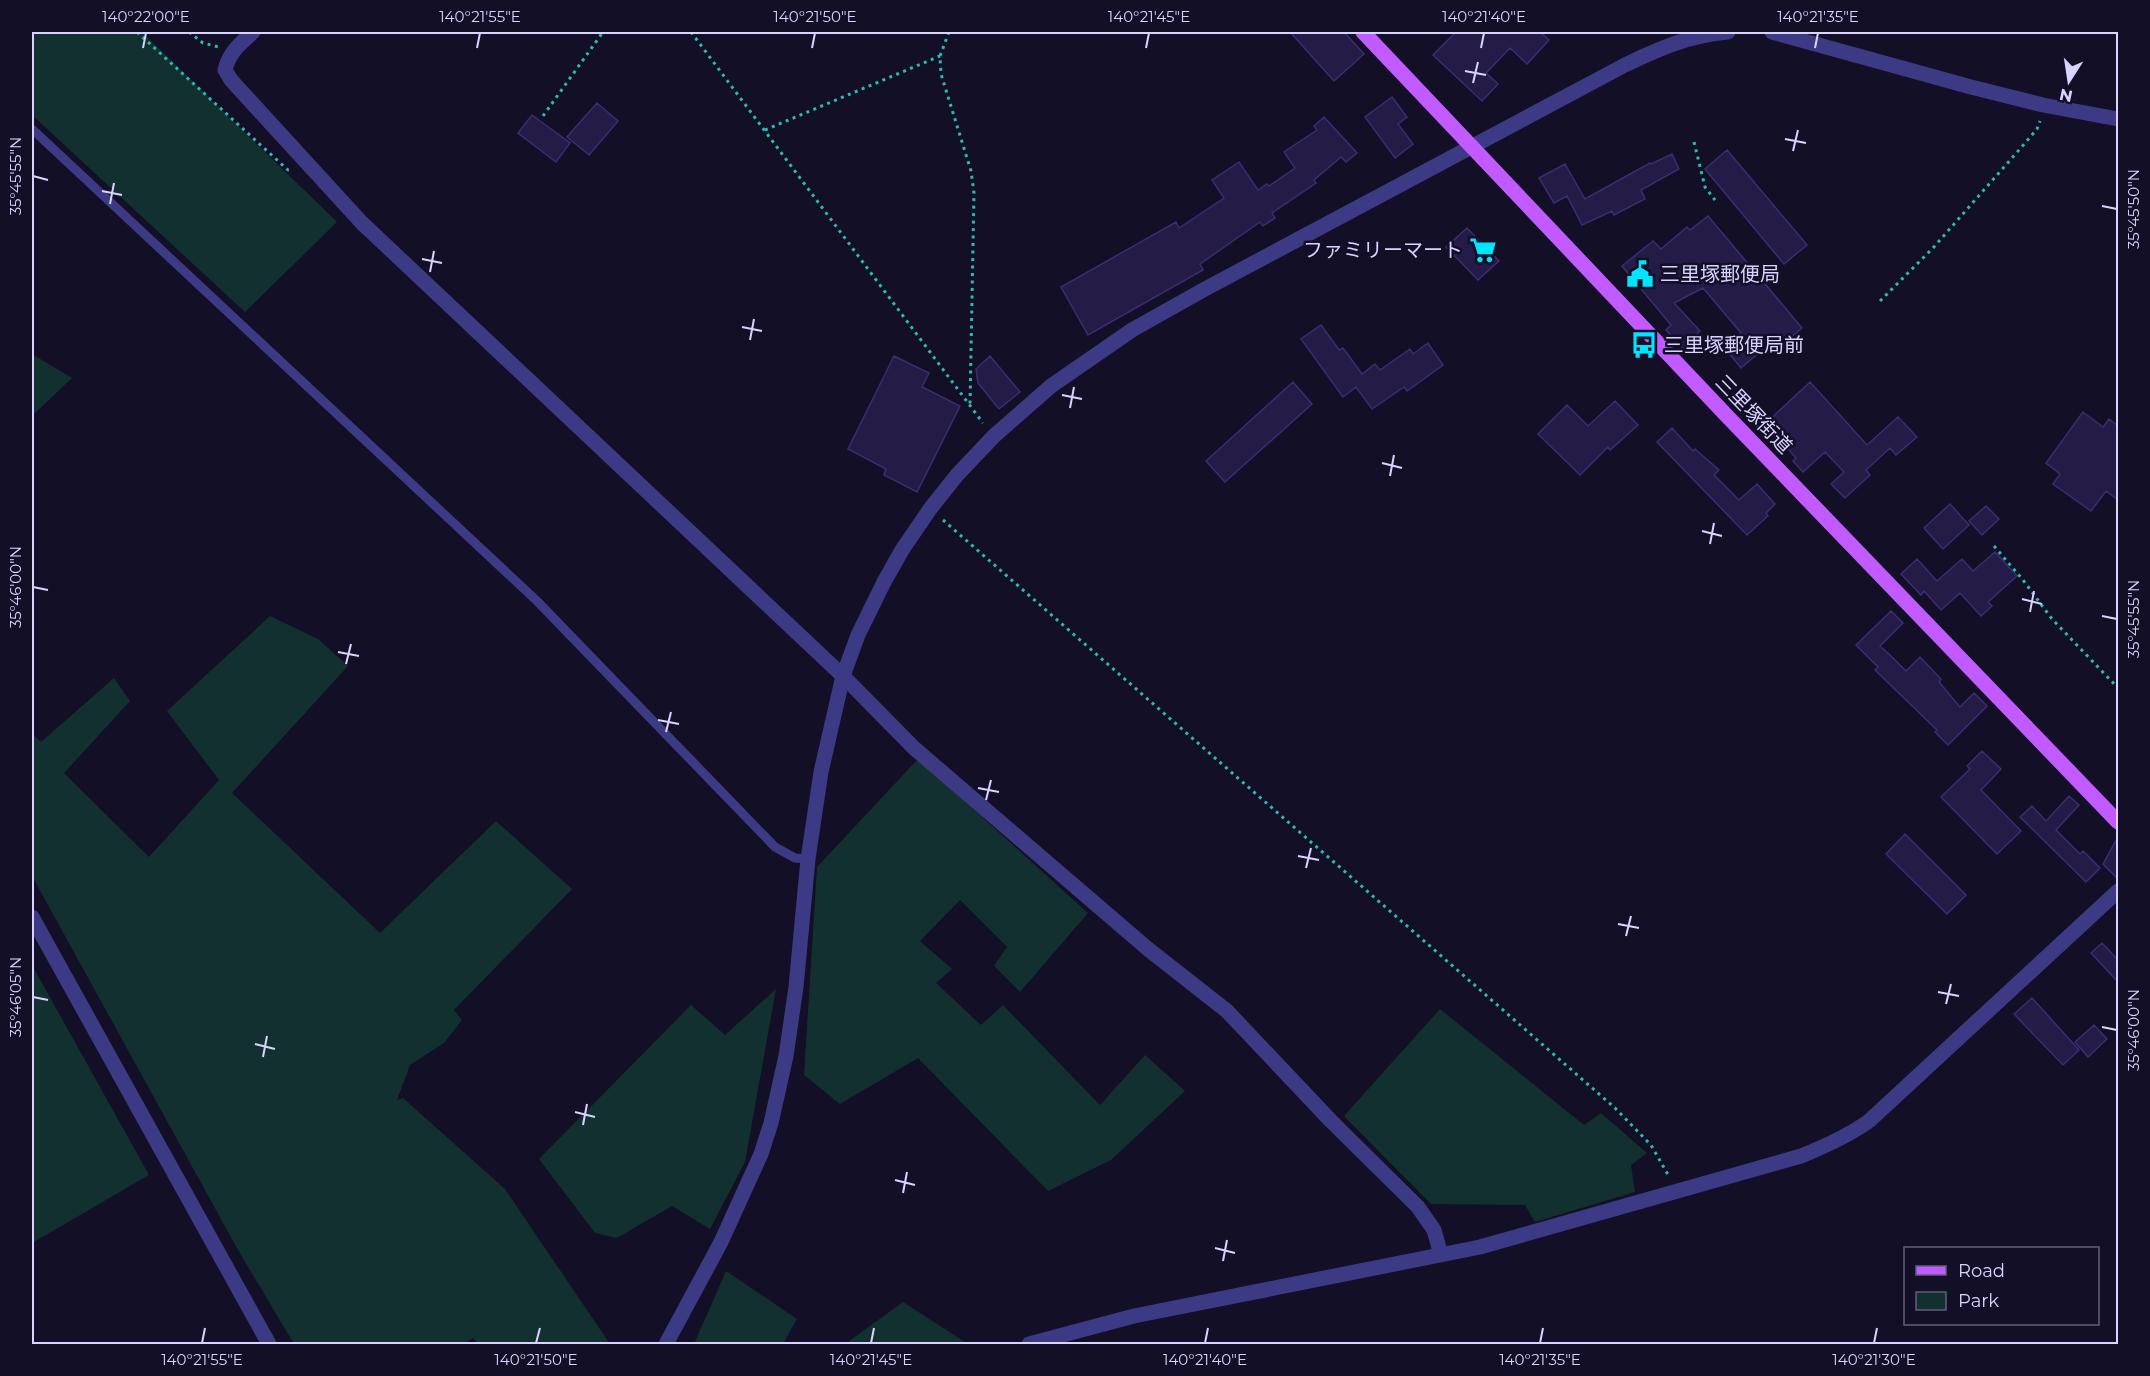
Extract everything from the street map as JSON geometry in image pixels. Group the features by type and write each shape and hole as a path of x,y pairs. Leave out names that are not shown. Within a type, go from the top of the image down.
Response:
{"main road":[{"name":"三里塚街道","path":"1363,32 2118,822"}],"street":[{"path":"253,32 233,51 227,60 225,70 231,80 362,223 843,676 914,748 1148,949 1227,1011 1331,1121 1418,1207 1434,1230 1441,1255"},
{"path":"666,1344 721,1242 761,1155 771,1123 786,1056 796,987 808,859 821,772 843,676 858,635 884,582 902,550 930,509 994,436 1051,386 1132,330 1471,146 1653,52 1692,37 1728,32"},
{"path":"1772,32 2043,105 2118,119"},
{"path":"1029,1344 1134,1316 1480,1247 1801,1156 1842,1139 1869,1120 2118,891"},
{"path":"32,917 269,1344"}],"lane":[{"path":"32,129 537,601 775,847 795,858 808,859"}],"path":[{"path":"136,32 288,170 314,171"},
{"path":"189,32 203,43 233,51"},
{"path":"543,116 603,32"},
{"path":"691,32 970,407 994,436"},
{"path":"949,32 940,56 941,74 968,162 974,194 970,407"},
{"path":"765,130 940,56"},
{"path":"1880,301 1933,248 2037,129 2043,105"},
{"path":"1694,142 1705,187 1715,200"},
{"path":"930,509 1615,1107 1651,1145 1669,1178 1672,1191"},
{"path":"1994,546 2024,580 2052,619 2118,688"}],"green space":[{"path":"32,32 142,32 337,222 245,312 32,115"},
{"path":"32,354 72,378 32,416"},
{"path":"270,616 318,639 348,666 232,793 380,933 496,821 572,889 454,1010 462,1020 444,1043 410,1065 397,1100 403,1098 505,1189 610,1344 478,1344 473,1338 464,1344 294,1344 238,1250 32,876 32,734 41,742 114,678 130,701 64,773 149,857 219,780 167,711"},
{"path":"918,759 1088,913 1020,992 994,966 1007,947 960,900 920,941 952,969 936,983 981,1025 1003,1005 1100,1105 1145,1055 1185,1091 1111,1160 1048,1191 918,1058 840,1104 804,1075 817,867"},
{"path":"32,965 149,1175 32,1243"},
{"path":"776,989 745,1162 710,1229 672,1206 617,1238 595,1233 539,1159 691,1005 725,1035"},
{"path":"1440,1009 1584,1125 1601,1113 1647,1153 1631,1165 1635,1192 1535,1222 1525,1205 1431,1204 1344,1116"},
{"path":"726,1271 797,1319 783,1344 694,1344"},
{"path":"903,1302 968,1344 845,1344"}],"building":[{"path":"1290,32 1344,32 1364,54 1334,81"},
{"path":"1456,32 1540,32 1549,40 1527,64 1510,48 1486,73 1498,84 1482,101 1433,55"},
{"path":"1392,97 1407,117 1398,124 1413,144 1395,158 1365,117"},
{"path":"597,103 618,121 589,155 567,137"},
{"path":"532,115 570,143 556,162 518,133"},
{"path":"1324,117 1357,153 1346,162 1341,157 1314,180 1316,183 1272,213 1275,218 1263,226 1260,222 1200,264 1203,270 1088,335 1061,287 1176,222 1179,228 1224,198 1212,180 1239,162 1258,190 1267,184 1269,186 1295,168 1284,152 1317,130 1314,126"},
{"path":"1727,150 1807,245 1784,264 1705,169"},
{"path":"1672,154 1679,169 1641,190 1645,199 1614,215 1612,211 1582,225 1567,196 1554,203 1539,178 1565,164 1585,199 1650,163"},
{"path":"1708,216 1802,328 1784,343 1779,336 1741,368 1724,347 1741,333 1703,288 1674,303 1700,331 1692,338 1697,344 1687,353 1666,330 1671,325 1622,266 1653,241 1661,249 1687,227 1690,230"},
{"path":"1467,228 1499,261 1478,280 1446,247"},
{"path":"1321,325 1339,350 1343,348 1362,374 1375,364 1380,370 1410,349 1413,354 1428,343 1443,365 1407,391 1404,387 1372,409 1356,387 1343,397 1301,339"},
{"path":"894,356 929,373 922,387 960,406 917,492 884,475 886,469 848,449"},
{"path":"990,356 1020,392 999,409 978,383 976,369"},
{"path":"1293,382 1312,404 1225,482 1206,461"},
{"path":"1810,382 1867,445 1898,417 1917,437 1896,455 1890,448 1866,470 1870,475 1845,498 1831,484 1844,472 1825,452 1803,472 1793,461 1796,458 1765,424"},
{"path":"1615,401 1638,425 1610,450 1608,447 1580,475 1538,434 1567,405 1588,426"},
{"path":"2083,412 2103,427 2109,419 2118,426 2118,500 2106,491 2091,511 2053,484 2060,474 2046,463"},
{"path":"1672,428 1693,451 1695,449 1719,470 1714,475 1739,500 1757,484 1775,504 1766,513 1768,516 1747,535 1657,442"},
{"path":"1950,504 1969,525 1943,549 1924,528"},
{"path":"1986,506 1999,519 1982,535 1969,521"},
{"path":"1995,552 2017,576 1988,602 1992,606 1981,616 1960,593 1941,610 1924,591 1921,595 1901,574 1917,559 1937,581 1962,559 1973,571"},
{"path":"1891,611 1903,623 1880,646 1906,671 1920,657 1941,679 1939,682 1960,707 1974,693 1987,706 1948,745 1935,732 1937,730 1875,670 1878,667 1856,645"},
{"path":"1982,751 2001,769 1981,790 2021,831 1997,854 1941,797 1970,769 1967,766"},
{"path":"2069,796 2079,805 2056,830 2080,854 2083,851 2100,868 2086,882 2020,817 2032,806 2046,821"},
{"path":"1905,834 1966,895 1947,914 1886,854"},
{"path":"2118,837 2118,879 2103,864"},
{"path":"2102,943 2118,960 2118,982 2091,953"},
{"path":"2032,998 2079,1050 2063,1065 2014,1014"},
{"path":"2094,1025 2107,1039 2088,1057 2075,1042"}],"place":[{"name":"ファミリーマート","path":"1483,250"},
{"name":"三里塚郵便局","path":"1640,274"},
{"name":"三里塚郵便局前","path":"1644,345"}]}
